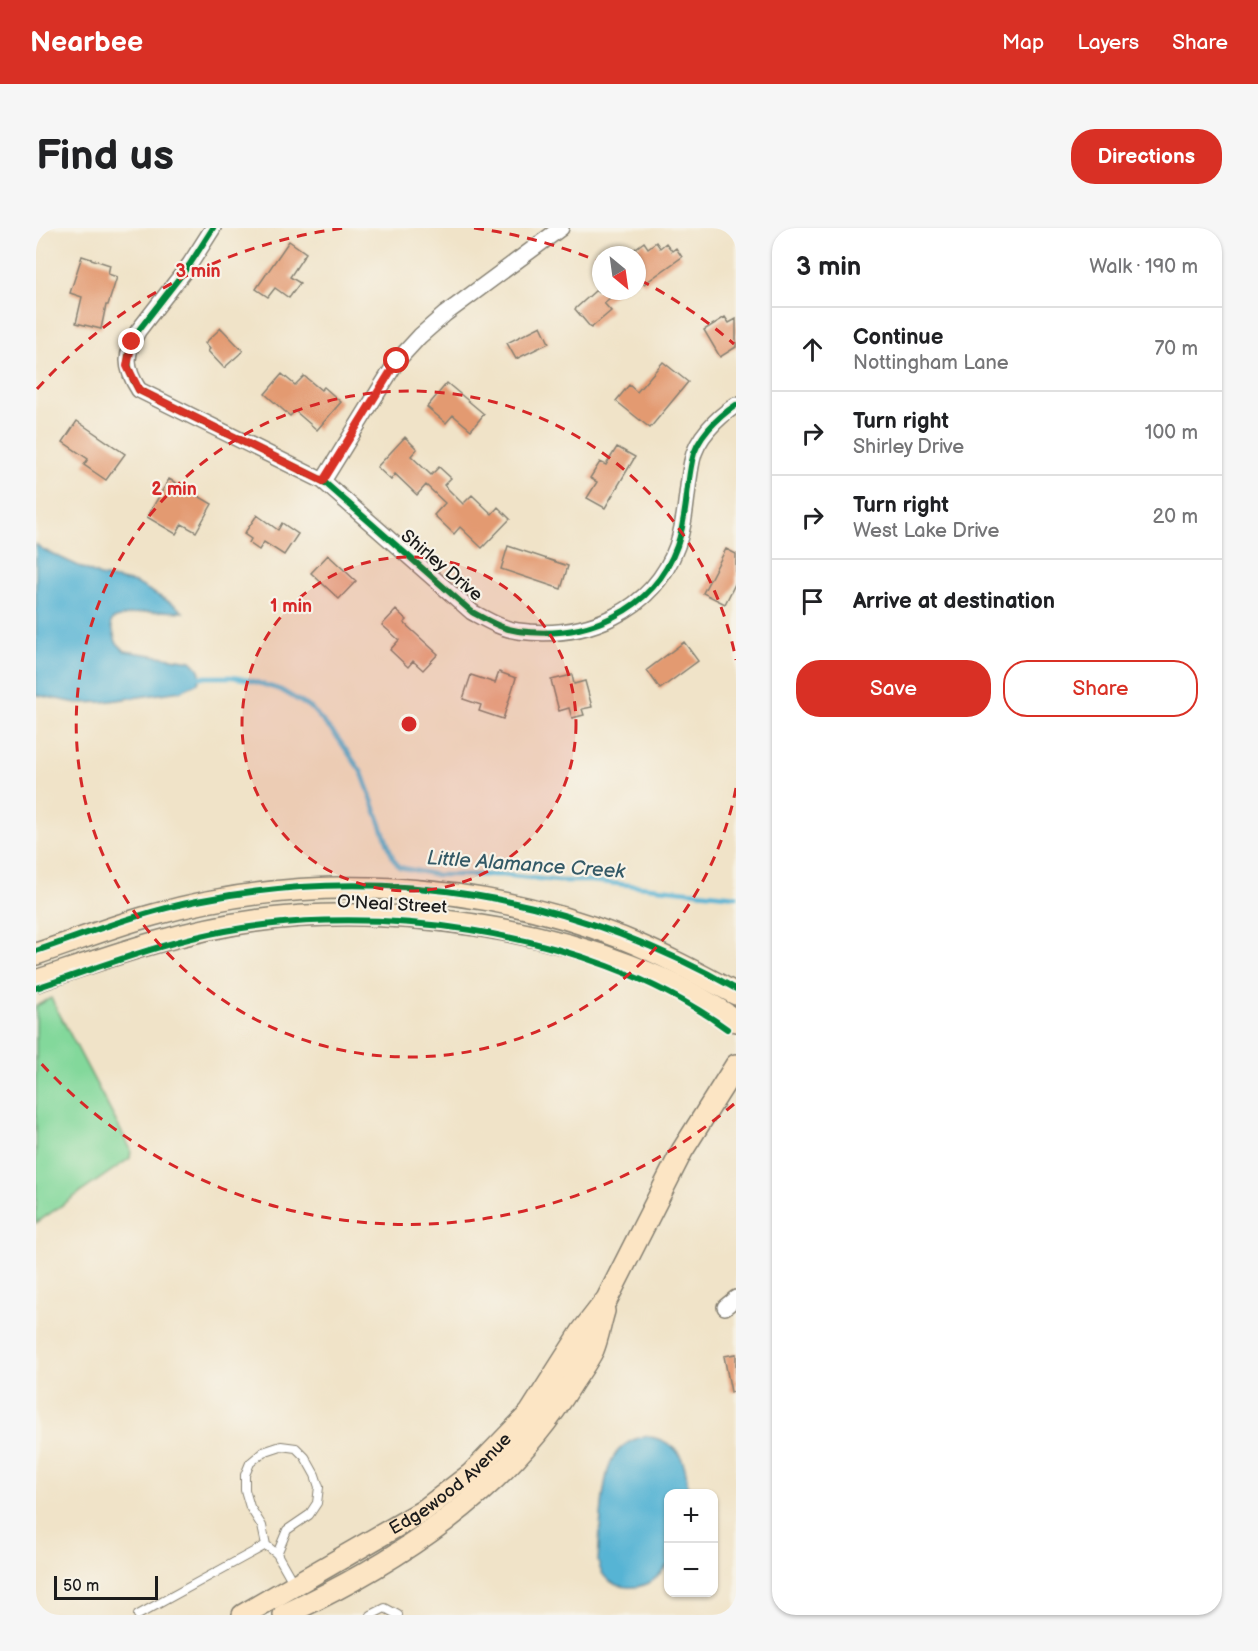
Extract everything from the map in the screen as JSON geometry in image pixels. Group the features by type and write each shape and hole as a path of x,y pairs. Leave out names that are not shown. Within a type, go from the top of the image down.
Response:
{"street":[{"name":"Shirley Drive","path":"213,228 190,264 138,330 132,342 127,366 139,390 323,481 472,612 495,624 517,631 570,632 593,627 634,605 655,585 677,547 684,524 692,459 700,440 723,414 736,405"},
{"path":"323,481 397,361 420,336 445,314 561,228"},
{"name":"O'Neal Street","path":"36,954 152,915 252,894 302,889 405,889 517,906 567,919 622,938 676,962 736,994"},
{"name":"O'Neal Street","path":"36,981 172,937 211,928 314,915 375,915 433,919 493,928 602,955 659,978 736,1021"},
{"name":"Edgewood Avenue","path":"284,1615 308,1610 403,1550 459,1497 471,1474 530,1413 583,1330 607,1299 682,1151 736,1065"},
{"name":"Edgewood Avenue","path":"243,1615 423,1511 459,1497"}],"lane":[{"path":"277,1554 287,1530 309,1515 317,1503 319,1488 305,1457 296,1448 281,1446 263,1452 250,1463 245,1475 245,1490 250,1507 262,1526 266,1545 277,1554 308,1610"},
{"path":"138,1615 266,1545"},
{"path":"370,1615 385,1608 398,1615"}],"green space":[{"path":"51,998 131,1150 130,1158 36,1223 36,1006"}],"water":[{"path":"36,544 100,576 136,583 175,605 183,612 148,612 113,619 111,623 116,642 125,651 191,661 199,671 198,683 181,691 103,702 77,703 36,695"},
{"path":"646,1436 658,1439 674,1448 684,1463 688,1489 664,1489 664,1569 647,1584 623,1587 609,1581 604,1576 598,1561 604,1490 610,1464 615,1455 629,1442"}],"building":[{"path":"289,241 306,253 290,277 300,283 289,298 275,288 268,297 256,289"},
{"path":"644,242 648,248 656,242 660,248 666,243 672,251 676,248 682,257 646,283 646,246 639,246"},
{"path":"82,256 110,265 108,274 117,277 108,305 106,305 101,329 76,323 82,297 70,293"},
{"path":"592,294 592,300 608,300 604,303 611,311 591,328 575,309"},
{"path":"725,317 729,323 736,319 736,347 720,357 704,330"},
{"path":"541,326 549,343 516,359 507,343"},
{"path":"221,328 243,351 224,368 208,351 210,349 205,343"},
{"path":"663,362 688,382 650,428 616,401 629,385 637,392"},
{"path":"282,374 295,385 304,376 321,390 324,387 341,402 317,430 295,411 290,416 265,394"},
{"path":"447,383 484,414 471,430 453,415 446,423 427,407"},
{"path":"77,421 125,454 106,480 84,465 88,459 63,442"},
{"path":"405,437 417,449 411,456 431,475 439,467 451,478 444,485 463,504 472,495 492,514 498,507 510,519 482,548 460,527 454,534 434,515 445,503 426,485 417,495 395,474 391,480 377,467"},
{"path":"617,447 635,457 605,508 587,498 597,482 590,478 600,462 606,465"},
{"path":"169,479 212,504 196,532 182,524 176,534 147,517"},
{"path":"257,515 278,530 282,523 298,534 284,555 264,542 259,550 249,543 251,539 244,534"},
{"path":"508,546 568,566 561,589 501,569"},
{"path":"726,549 736,554 736,582 725,604 703,593"},
{"path":"328,555 356,581 339,599 311,573"},
{"path":"396,610 407,620 404,623 438,654 423,670 413,661 408,667 390,650 399,640 382,625"},
{"path":"684,642 698,661 660,689 647,670"},
{"path":"499,672 516,678 503,719 479,711 481,705 463,699 471,675 495,683"},
{"path":"572,675 574,684 585,681 592,707 582,709 584,715 572,718 569,708 559,711 551,680"},
{"path":"736,1354 736,1392 731,1392 724,1356"}],"waterway":[{"name":"Little Alamance Creek","path":"195,677 233,677 249,680 281,690 311,708 337,737 362,773 393,858 399,867 437,875 504,875 559,881 590,881 736,896"}],"cycle path":[{"path":"213,228 190,264 134,339 128,360 131,374 139,390 323,481 472,612 506,628 543,633 568,631 591,625 614,617 634,604 651,588 666,569 677,546 683,525 694,452 703,436 715,422 736,405"},
{"path":"36,951 135,917 197,901 268,890 337,885 407,887 475,895 542,909 608,930 673,956 736,989"},
{"path":"36,988 172,943 257,926 326,921 397,922 469,930 540,945 608,966 671,994 727,1029"}],"route":[{"path":"132,342 127,366 139,390 323,481 397,361"}]}
